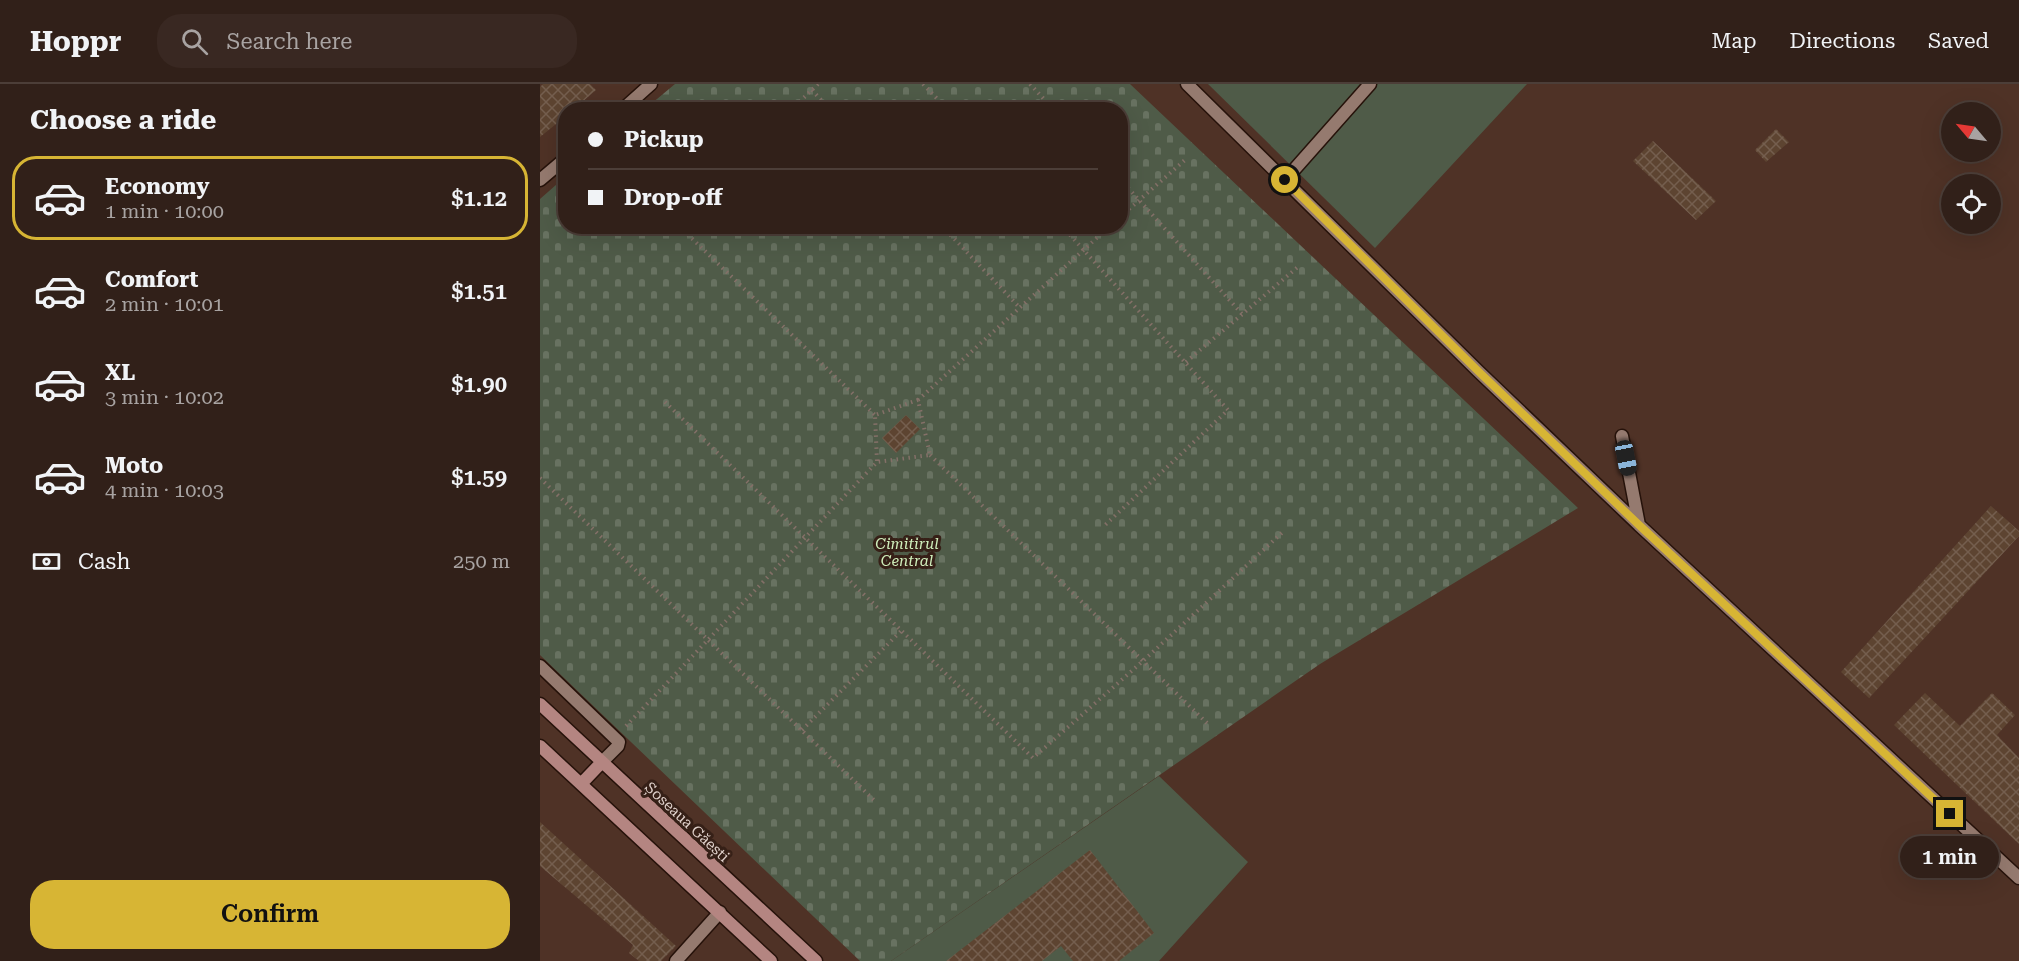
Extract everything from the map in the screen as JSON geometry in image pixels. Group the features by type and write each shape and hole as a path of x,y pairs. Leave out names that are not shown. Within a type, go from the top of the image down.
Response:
{"main road":[{"name":"Șoseaua Găești","path":"540,704 816,961"},
{"path":"540,746 771,961"},
{"path":"581,784 601,763"}],"lane":[{"path":"631,102 651,84"},
{"path":"1187,84 1478,371 1639,525 2019,878"},
{"path":"1285,180 1370,84"},
{"path":"540,180 558,165"},
{"path":"1622,436 1639,525"},
{"path":"540,666 619,742 618,746 601,763"},
{"path":"676,961 720,912"}],"path":[{"path":"799,102 818,84"},
{"path":"923,84 940,102"},
{"path":"1030,84 1047,102"},
{"path":"812,90 823,102"},
{"path":"1128,210 1185,160"},
{"path":"1128,187 1242,314"},
{"path":"687,234 875,415 877,462"},
{"path":"950,234 1020,308"},
{"path":"1069,234 1228,410 1103,527"},
{"path":"875,415 918,400 1101,234"},
{"path":"1186,362 1299,266"},
{"path":"918,400 930,455 1207,723"},
{"path":"665,402 1033,758 1143,661 1285,530"},
{"path":"616,738 877,462 930,455"},
{"path":"540,478 876,802"},
{"path":"802,730 902,630"}],"shaded area":[{"path":"540,84 2019,84 2019,961 540,961"}],"green space":[{"name":"Cimitirul Central","path":"675,84 1130,84 1578,508 1320,664 891,961 860,961 540,655 540,199 558,183 558,234 1128,234 1128,102 653,102"},
{"path":"1208,84 1527,84 1375,248"},
{"path":"1159,776 1248,862 1159,961 891,961"}],"building":[{"path":"543,84 590,84 596,90 582,102 558,102 558,122 540,137 540,87"},
{"path":"1776,129 1789,142 1766,162 1755,150"},
{"path":"1653,141 1716,201 1696,220 1633,161"},
{"path":"906,415 920,429 896,453 882,438"},
{"path":"1991,506 2019,531 2019,536 1869,698 1841,672"},
{"path":"1925,693 1960,726 1992,693 2015,715 1997,735 2019,758 2019,844 1894,725"},
{"path":"540,822 676,946 661,961 639,961 629,953 633,945 540,866"},
{"path":"1090,850 1154,933 1119,961 1073,961 1061,946 1042,961 946,961"}],"route":[{"path":"1285,180 1478,371 1639,525 1950,814"}]}
